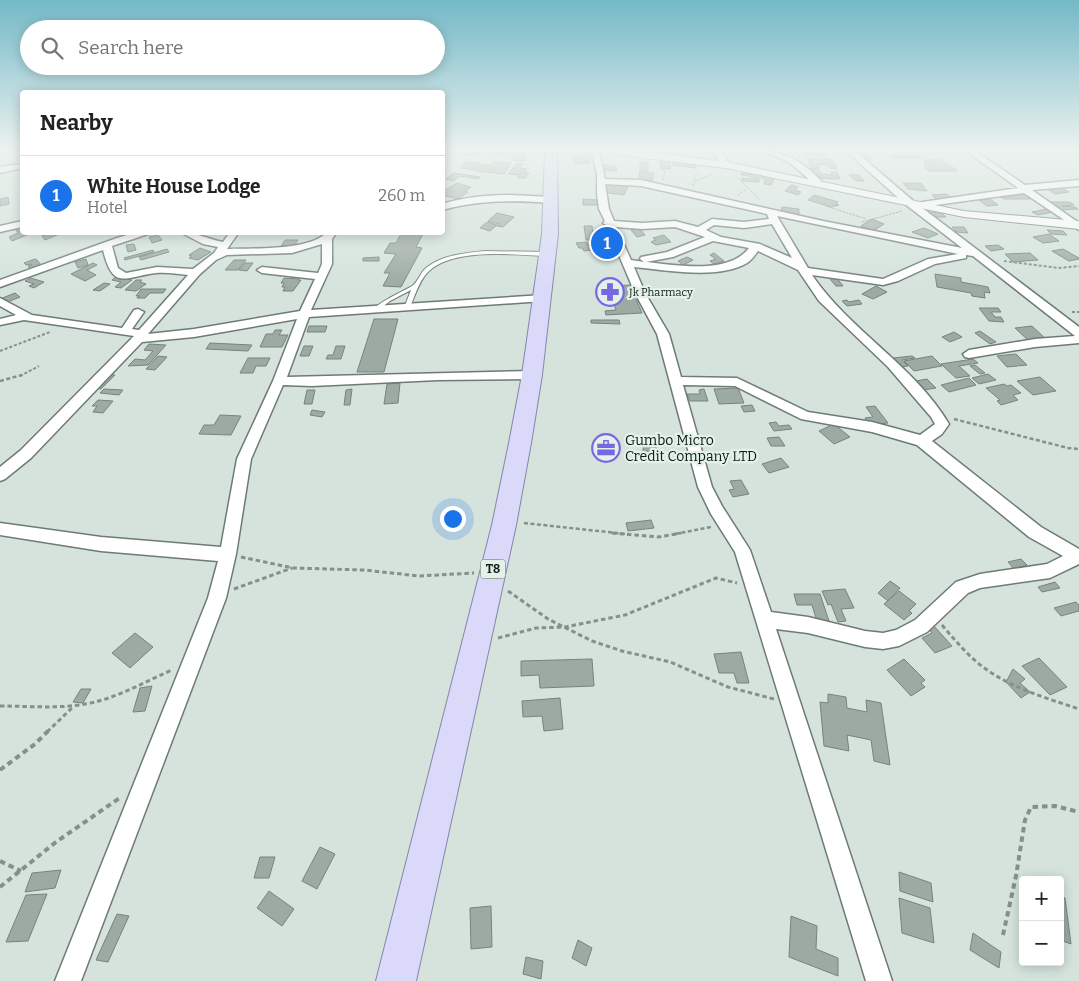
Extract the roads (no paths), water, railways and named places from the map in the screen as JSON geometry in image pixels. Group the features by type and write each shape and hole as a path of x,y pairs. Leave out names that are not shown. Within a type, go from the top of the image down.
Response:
{"main road":[{"name":"T8","path":"396,981 505,520 532,375 548,254 552,197"}],"street":[{"path":"445,205 492,197 552,200"},
{"path":"602,197 608,223 631,263 663,334 677,381 699,470 709,494 742,550 879,981"},
{"path":"699,197 769,214 977,255"},
{"path":"882,197 964,214 1078,226"},
{"path":"906,197 977,255 1079,333"},
{"path":"915,204 971,197"},
{"path":"1037,197 1078,226"},
{"path":"699,231 712,222 744,225 769,214"},
{"path":"769,214 823,299 892,364 936,414 942,424 940,428 922,440"},
{"path":"608,223 642,226 672,223 726,241 756,246 781,255 803,269 883,282 940,259 977,255"},
{"path":"0,229 20,224"},
{"path":"0,284 106,245 140,235"},
{"path":"191,235 222,249 326,251"},
{"path":"2,476 26,454 140,336 196,272 222,249 233,235"},
{"path":"292,250 309,246 330,235"},
{"path":"68,981 217,598 228,554 244,459 279,381 304,314 328,264 326,251 332,235"},
{"path":"631,263 669,255 713,237"},
{"path":"106,245 110,253 112,266 116,271 126,276 138,276 158,270 196,272"},
{"path":"631,263 690,269 719,267 742,261 756,246"},
{"path":"262,270 321,276"},
{"path":"0,302 26,316 70,325 125,331 140,336 194,332 304,314 543,298"},
{"path":"0,318 13,310"},
{"path":"125,331 138,312"},
{"path":"0,322 26,316"},
{"path":"969,354 1035,343 1079,339"},
{"path":"279,381 312,382 438,376 532,375"},
{"path":"677,381 736,382 806,416 872,427 922,440 1035,532 1078,557"},
{"path":"0,529 101,544 193,553 228,554"},
{"path":"765,619 808,625 865,639 882,641 899,638 921,626 962,587 980,581 1050,571 1078,557"}],"lane":[{"path":"407,308 416,286 427,270 450,258 470,254 548,254"},
{"path":"375,310 388,300 416,286"}],"place":[{"name":"White House Lodge","path":"607,243"},
{"name":"Jk Pharmacy","path":"610,292"},
{"name":"Gumbo Micro Credit Company LTD","path":"606,448"}]}
